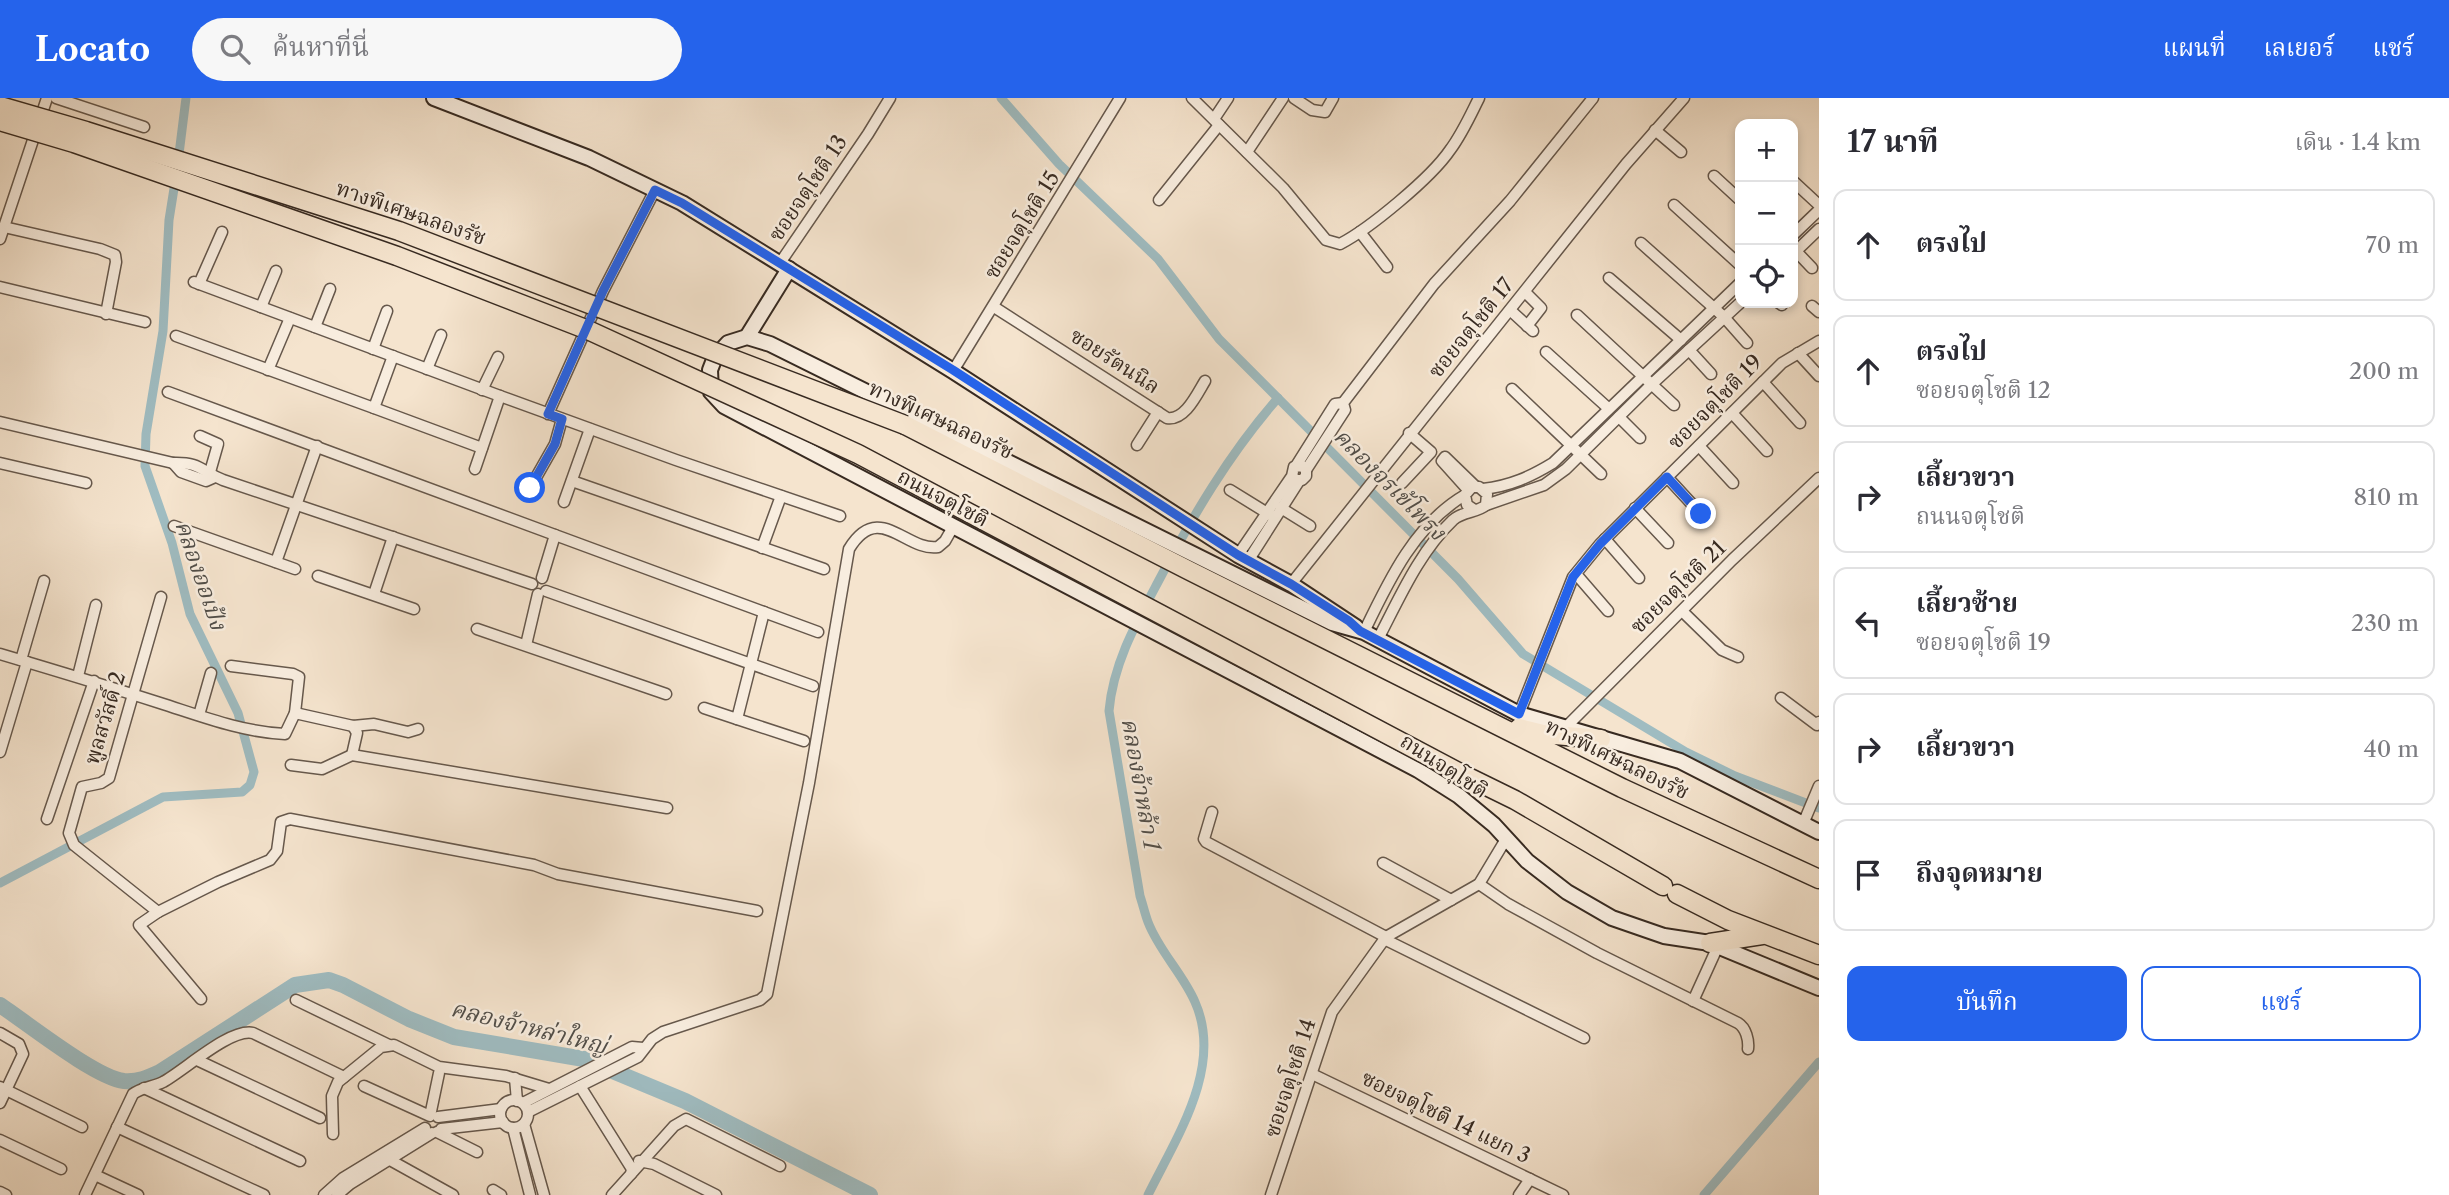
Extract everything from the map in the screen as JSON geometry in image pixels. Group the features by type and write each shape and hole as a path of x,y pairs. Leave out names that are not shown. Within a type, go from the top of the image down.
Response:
{"highway":[{"name":"ทางพิเศษฉลองรัช","path":"0,106 411,235 879,414 1074,512 1188,559 1489,721 1622,788 1819,879"},
{"path":"0,121 74,143 397,256 588,330 858,454 1460,774 1515,800 1670,890 1762,935 1819,956"},
{"path":"1489,721 1543,734 1601,739"},
{"path":"1714,944 1762,935"}],"street":[{"path":"0,239 47,98"},
{"path":"56,98 144,127"},
{"path":"434,98 589,158 682,203 953,370 1243,558 1291,584 1362,631 1519,714 1680,761 1819,832"},
{"name":"ซอยจตุโชติ 13","path":"784,266 890,98"},
{"name":"ซอยจตุโชติ 15","path":"953,370 1120,98"},
{"path":"1192,98 1283,188 1326,240 1340,244 1360,232 1422,181 1449,153 1479,98"},
{"path":"1158,200 1216,122 1228,98"},
{"path":"1247,152 1283,98"},
{"path":"1294,98 1312,110 1325,112 1333,98"},
{"path":"1243,558 1331,422 1345,410 1343,403 1434,284 1510,201 1593,98"},
{"name":"ซอยจตุโชติ 17","path":"1291,584 1409,433 1655,130 1684,98"},
{"path":"1655,130 1681,152"},
{"path":"1714,176 1735,195"},
{"path":"1794,182 1819,207 1798,229"},
{"path":"548,414 603,291 655,190"},
{"path":"1674,205 1735,260"},
{"path":"4,227 100,249 115,255 106,314"},
{"path":"1798,247 1819,229"},
{"path":"222,232 196,283 548,414 840,516"},
{"path":"1360,232 1387,267"},
{"path":"1642,243 1724,317 1747,343"},
{"path":"1798,255 1812,268"},
{"path":"784,266 747,337 770,344 1155,545"},
{"path":"261,307 276,271"},
{"path":"1609,278 1681,340"},
{"path":"0,287 145,322"},
{"path":"1362,631 1424,530 1452,503 1473,490 1509,485 1553,463 1735,288"},
{"path":"315,327 330,289"},
{"path":"1510,310 1530,328 1541,308 1525,292"},
{"name":"ซอยรัตนนิล","path":"994,307 1167,418 1175,418 1189,407 1205,381"},
{"path":"1378,639 1434,541 1455,518 1473,509 1480,509 1544,485 1581,455 1652,384 1735,307"},
{"path":"373,349 387,311"},
{"path":"1577,315 1674,405"},
{"path":"268,370 290,318"},
{"path":"427,369 440,335"},
{"path":"176,336 482,449"},
{"name":"ถนนจตุโชติ","path":"747,337 728,343 715,357 710,370 711,393 724,406 1418,770 1460,796 1527,861 1567,892 1612,918 1664,936 1714,944 1819,988"},
{"name":"ซอยจตุโชติ 19","path":"1519,714 1576,574 1605,539 1782,363 1819,341"},
{"path":"1689,350 1711,374"},
{"path":"1546,352 1608,408"},
{"path":"1798,353 1819,376"},
{"path":"374,408 393,356"},
{"path":"482,390 498,357"},
{"path":"1763,382 1800,423"},
{"path":"1512,389 1601,474"},
{"path":"168,392 818,632"},
{"path":"475,469 500,396"},
{"path":"1137,445 1158,412"},
{"path":"1732,413 1767,451"},
{"path":"1619,417 1640,438"},
{"path":"530,488 555,444 562,419"},
{"path":"0,422 170,462 188,462 212,475 393,537 537,581"},
{"path":"564,502 590,429"},
{"path":"1402,483 1431,452 1409,433"},
{"path":"200,436 218,444 212,475"},
{"path":"276,562 317,446"},
{"path":"1699,446 1733,483"},
{"path":"0,463 86,483"},
{"path":"1271,515 1281,508 1301,469"},
{"path":"1667,477 1701,514"},
{"name":"ซอยจตุโชติ 21","path":"1567,726 1819,478"},
{"path":"572,481 824,569"},
{"path":"1230,490 1271,515"},
{"path":"1473,490 1488,498 1486,505"},
{"path":"1473,490 1467,505 1473,509"},
{"path":"762,548 781,496"},
{"path":"1281,508 1310,526"},
{"path":"1636,508 1668,543"},
{"path":"174,526 296,569"},
{"path":"477,1152 434,1131 425,1123 434,1117 501,1109 507,1103 522,1105 580,1086 663,1031 760,1000 767,993 796,853 849,549 865,532 883,529 895,531 923,547 938,547 953,527"},
{"path":"1204,533 1188,559 1332,623 1362,631"},
{"path":"555,535 533,590 813,686"},
{"path":"374,594 393,537"},
{"path":"1605,539 1639,578"},
{"path":"1576,574 1608,611"},
{"path":"318,576 414,608"},
{"path":"0,752 44,581"},
{"path":"526,645 542,592"},
{"name":"พูลสวัสดิ์ 2","path":"158,912 74,845 69,833 82,788 109,778 161,597"},
{"path":"78,676 96,606"},
{"path":"1682,611 1722,650 1738,657"},
{"path":"737,719 764,612"},
{"path":"477,629 666,694"},
{"path":"0,654 230,725 260,733 285,734 295,713 298,676 231,666"},
{"path":"199,715 211,673"},
{"path":"47,819 94,681"},
{"path":"1782,698 1817,725 1819,722"},
{"path":"704,708 804,741"},
{"path":"295,713 353,726 374,724 408,732 418,729"},
{"path":"352,755 356,733 353,726"},
{"path":"291,765 322,769 352,755 667,808"},
{"path":"1803,822 1819,787"},
{"path":"1212,812 1204,839 1206,842 1385,938 1584,1038"},
{"path":"201,999 139,925 158,912 218,882 270,860 277,851 281,822 290,819 534,865 558,874 757,912"},
{"name":"ซอยจตุโชติ 14","path":"1271,1195 1332,1012 1385,938 1479,884 1506,839"},
{"path":"1383,863 1451,900"},
{"path":"1479,884 1508,904 1575,941 1742,1026 1748,1040 1748,1049"},
{"path":"1693,1001 1714,944"},
{"path":"296,1000 439,1067 515,1078 549,1089"},
{"path":"85,1195 133,1094 162,1083 237,1034 247,1032 344,1077"},
{"path":"0,1033 19,1044 23,1054 3,1088 0,1103"},
{"path":"333,1134 332,1096 338,1082 376,1050 389,1045"},
{"path":"522,1105 588,1069 638,1050"},
{"path":"197,1060 320,1118"},
{"path":"434,1117 439,1073"},
{"name":"ซอยจตุโชติ 14 แยก 3","path":"1312,1074 1562,1195"},
{"path":"515,1078 524,1124 544,1195"},
{"path":"324,1195 339,1192 388,1156 442,1124 434,1117 363,1086"},
{"path":"580,1086 625,1156 632,1169 631,1174"},
{"path":"3,1088 82,1128"},
{"path":"144,1088 300,1161"},
{"path":"501,1109 530,1195"},
{"path":"612,1195 674,1126 686,1119 780,1166"},
{"path":"434,1131 524,1124"},
{"path":"117,1127 264,1195"},
{"path":"0,1140 61,1169"},
{"path":"388,1156 453,1195"},
{"path":"625,1156 654,1164 716,1195"},
{"path":"94,1175 138,1195"},
{"path":"1519,1195 1530,1179"},
{"path":"0,1192 6,1195"}],"waterway":[{"name":"คลองออเป้ง","path":"178,162 186,98"},
{"name":"คลองจรเข้โพรง","path":"1001,98 1059,164 1158,259 1219,339 1458,579 1523,654 1686,752 1735,776 1819,808"},
{"name":"คลองออเป้ง","path":"0,883 163,797 242,792 250,785 254,772 238,713 190,614 172,543 145,466 146,434 163,331 169,220 176,176"},
{"name":"คลองจ้าหล้า 1","path":"1148,1195 1193,1102 1204,1052 1202,1027 1195,1002 1158,943 1140,896 1109,711 1111,694 1120,660 1134,628 1184,534 1227,464 1278,398"},
{"name":"คลองจ้าหล่าใหญ่","path":"0,1005 97,1070 112,1078 134,1081 160,1072 295,985 329,980 409,1019 454,1037 584,1059 685,1101 870,1195"},
{"path":"1704,1195 1819,1062"}],"route":[{"path":"530,488 555,444 562,419 548,414 603,291 655,190 682,203 953,370 1238,555 1291,584 1349,621 1360,631 1519,714 1573,577 1600,544 1667,477 1701,514"}]}
